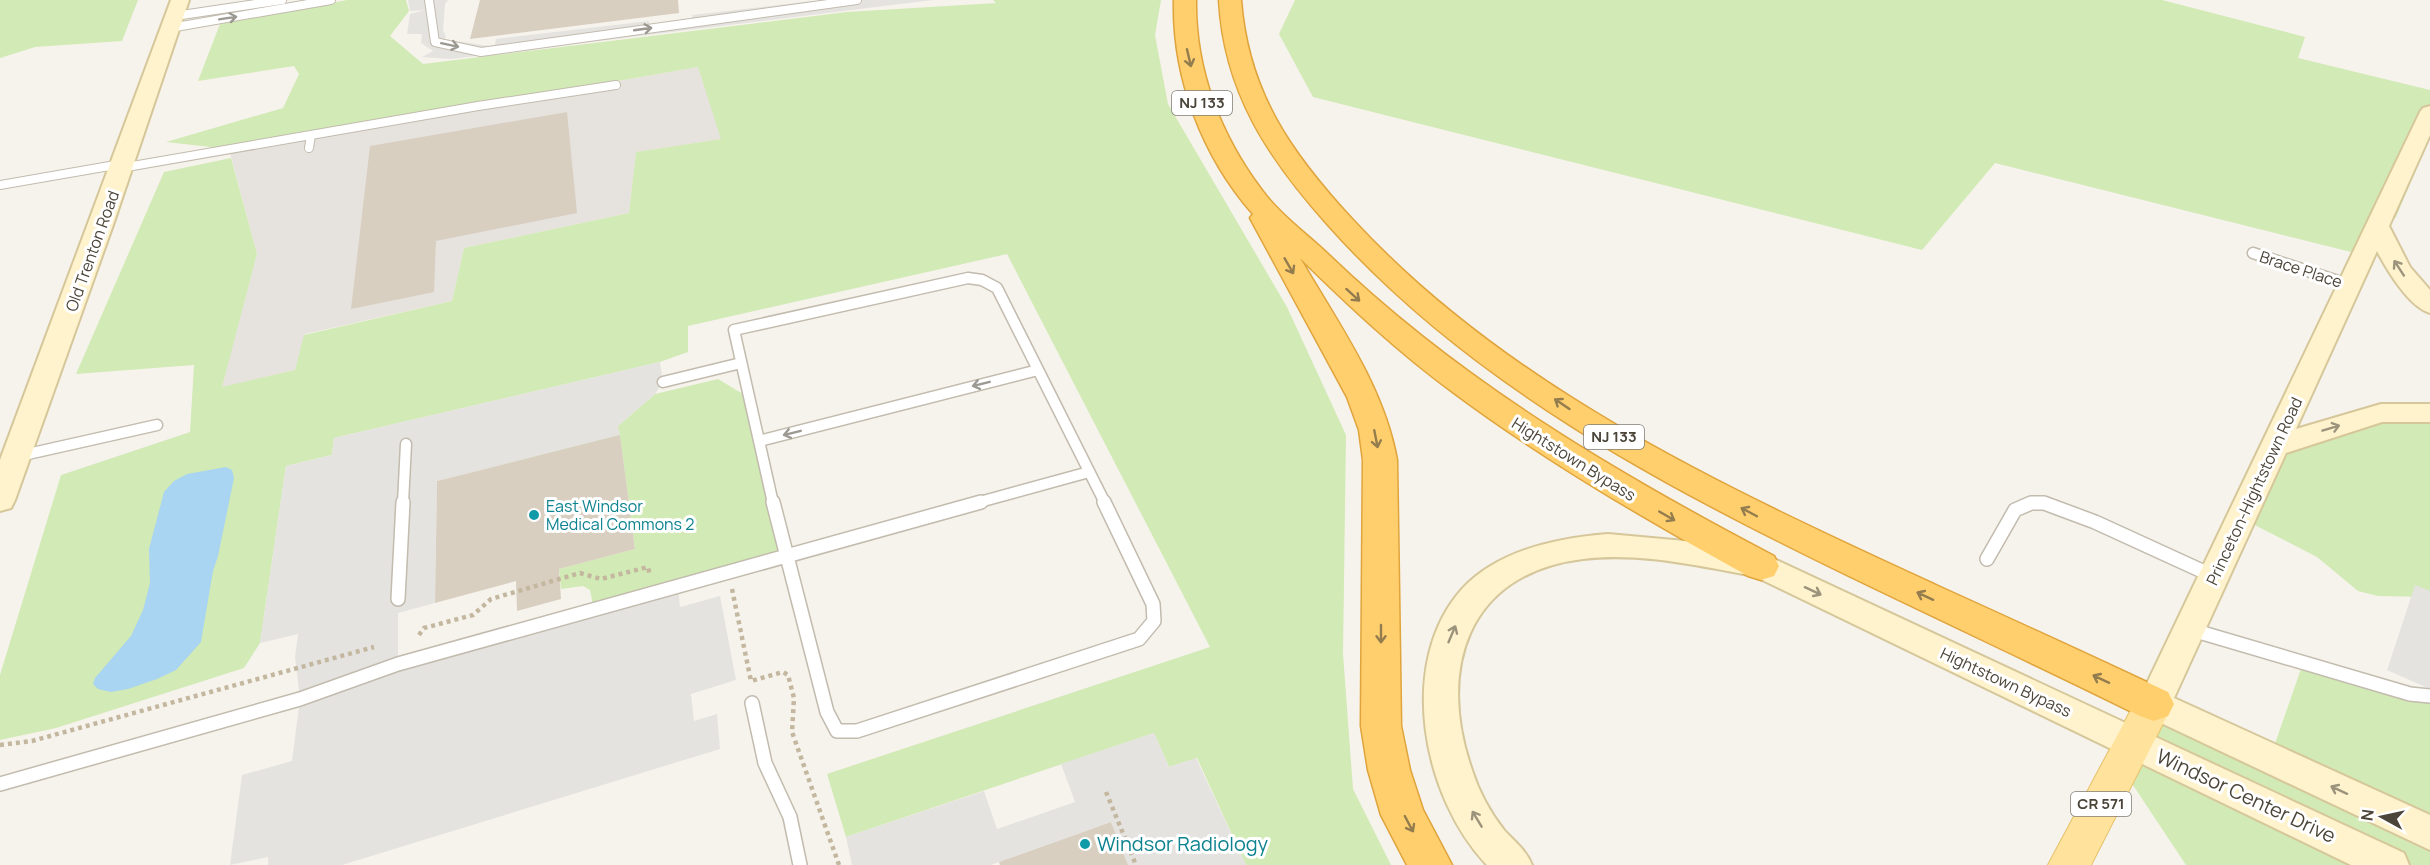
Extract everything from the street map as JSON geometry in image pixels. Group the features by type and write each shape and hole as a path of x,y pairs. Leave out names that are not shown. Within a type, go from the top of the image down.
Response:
{"highway":[{"name":"Hightstown Bypass","path":"1185,0 1183,23 1189,58 1203,107 1222,146 1252,195 1381,321 1500,412 1583,467 1761,566"},
{"name":"NJ 133","path":"1230,0 1230,21 1240,68 1254,103 1294,169 1366,251 1458,331 1506,367 1581,417 1666,468 1753,514 2154,704"},
{"path":"1252,195 1363,397 1375,430 1380,460 1381,726 1389,770 1403,815 1430,865"}],"main road":[{"name":"Old Trenton Road","path":"0,500 175,14"},
{"name":"Princeton-Hightstown Road","path":"2068,865 2154,704 2430,112"},
{"path":"2377,226 2399,270 2430,305"},
{"path":"2275,446 2381,413 2430,413"},
{"path":"1513,865 1488,838 1466,801 1450,763 1442,725 1439,692 1442,662 1451,635 1464,610 1482,590 1502,575 1528,561 1588,546 1624,546 1686,552 1761,566"},
{"name":"Hightstown Bypass","path":"1761,566 2134,743"},
{"path":"2154,704 2430,833"},
{"name":"Windsor Center Drive","path":"2134,743 2390,865"}],"lane":[{"path":"175,14 282,0"},
{"path":"175,14 331,0"},
{"path":"429,0 435,42 481,52 857,0"},
{"path":"0,185 478,106 615,86"},
{"path":"309,148 311,135"},
{"name":"Brace Place","path":"2253,254 2350,285"},
{"path":"968,278 982,280 997,288 1038,370 1153,604 1155,621 1139,639 857,732 837,731 827,712 785,556 734,330 968,278"},
{"path":"663,382 741,363"},
{"path":"759,441 1038,370"},
{"path":"16,457 157,425"},
{"path":"398,599 406,444"},
{"path":"0,784 300,699 398,664 1089,472"},
{"path":"1987,559 2015,510 2031,503 2044,503 2095,522 2214,576"},
{"path":"2189,629 2410,694 2430,696"},
{"path":"752,703 765,763 790,818 800,865"}],"path":[{"path":"419,635 424,628 473,615 491,599 580,573 601,579 648,567 650,577 661,573"},
{"path":"729,572 751,681 783,672 788,675 794,698 792,732 839,865"},
{"path":"0,745 32,741 374,647"},
{"path":"1106,792 1136,865"}],"shaded area":[{"path":"408,0 448,0 445,4 443,30 446,37 444,39 489,46 495,45 496,39 649,21 649,26 692,21 692,15 813,1 816,6 822,5 821,0 933,0 451,59 422,57 433,51 421,43 422,34 407,34 410,14 425,10 410,11"},
{"path":"698,67 722,139 636,152 629,213 464,248 452,301 305,334 295,370 221,388 257,254 229,149"},
{"path":"660,362 663,382 655,394 618,426 620,435 437,481 435,603 398,613 398,664 678,586 680,607 720,596 736,680 691,694 694,721 717,714 720,749 342,865 268,865 268,857 230,865 242,775 292,761 300,699 295,657 298,634 260,643 286,466 332,455 334,438"},
{"path":"2415,585 2430,591 2430,689 2387,670"},
{"path":"1154,733 1169,767 1196,758 1246,865 1128,865 1111,822 991,865 852,865 846,837 984,791 997,829 1075,802 1061,764"}],"green space":[{"path":"0,0 138,0 122,41 35,47 0,58"},
{"path":"347,0 406,0 409,11 390,36 423,64 847,12 996,3 993,0 1161,0 1155,35 1168,104 1287,307 1346,435 1343,654 1353,789 1391,865 1246,865 1197,758 1169,767 1154,733 846,837 827,774 1210,647 1007,254 688,326 688,352 660,362 334,438 332,455 286,466 260,643 244,668 56,728 0,740 0,675 61,475 190,432 194,365 76,374 164,172 231,158 257,254 222,387 295,370 304,335 452,301 464,248 629,213 636,152 721,139 698,67 229,149 166,142 283,108 299,74 294,66 198,81 220,24"},
{"path":"1295,0 2162,0 2305,37 2298,58 2430,90 2430,137 2396,217 2351,252 1995,163 1922,250 1313,97 1279,34"},
{"path":"718,379 743,394 751,404 785,556 594,610 590,590 583,586 561,589 559,569 635,549 620,436 422,484 618,426 655,394"},
{"path":"2381,413 2430,413 2430,597 2378,596 2358,591 2317,557 2241,518 2275,446"},
{"path":"2303,663 2430,701 2430,865 2186,865 2121,767 2154,704 2270,758"}],"water":[{"path":"226,467 232,470 234,478 213,571 201,642 176,670 157,679 111,692 98,689 93,684 95,678 131,636 143,610 150,583 149,549 164,492 174,481 187,474"}],"building":[{"path":"480,0 678,0 679,13 470,39"},
{"path":"567,112 577,213 436,241 434,292 351,309 370,146"},
{"name":"East Windsor Medical Commons 2","path":"620,435 635,549 559,569 561,599 517,611 516,581 435,603 437,481"},
{"name":"Windsor Radiology","path":"1111,822 1128,865 1000,865 999,862"}],"place":[{"name":"East Windsor Medical Commons 2","path":"534,515"},
{"name":"Windsor Radiology","path":"1085,844"}]}
